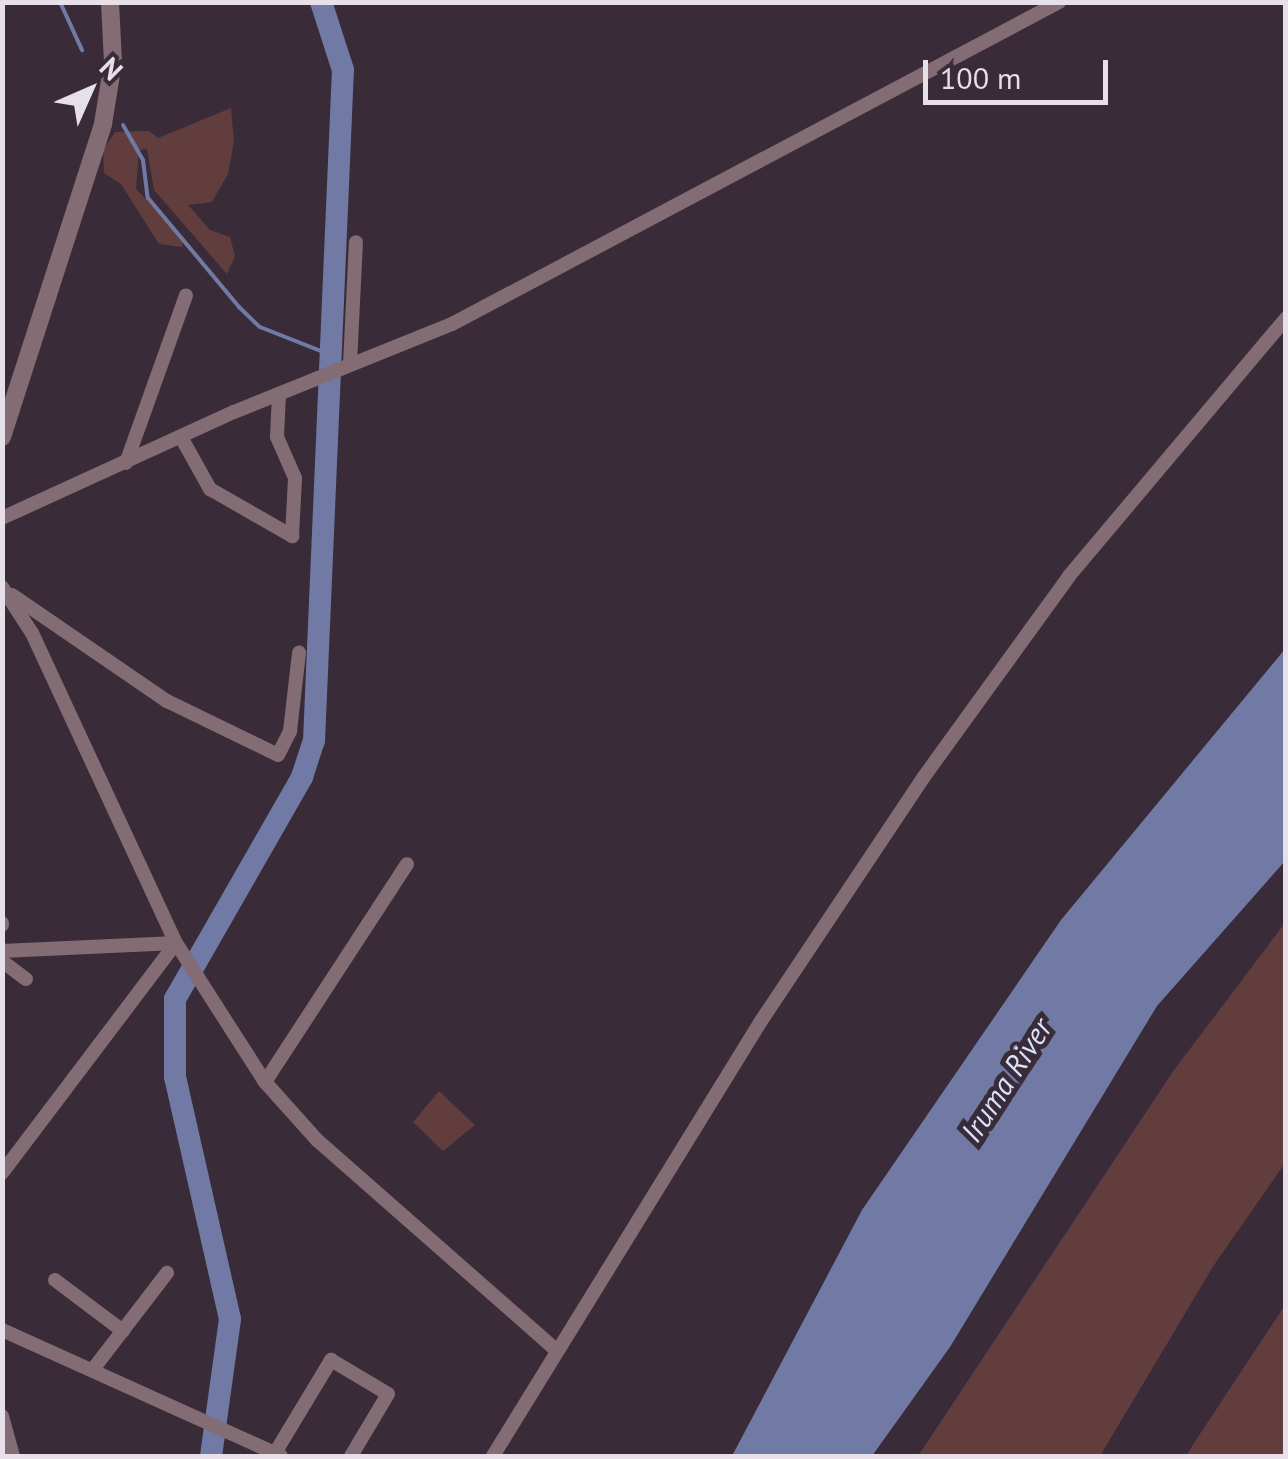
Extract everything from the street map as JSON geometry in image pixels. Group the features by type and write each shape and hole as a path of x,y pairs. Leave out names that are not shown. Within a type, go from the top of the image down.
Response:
{"street":[{"path":"2,438 103,124 113,62 110,2"},
{"path":"2,518 542,280 1059,2"},
{"path":"348,365 356,242"},
{"path":"126,464 186,294"},
{"path":"493,1456 556,1350 922,778 1070,576 1286,318"},
{"path":"181,437 210,489 292,536 295,478 277,437 278,394"},
{"path":"5,590 32,633 176,943 265,1082 318,1140 556,1350"},
{"path":"5,590 168,702 278,755 290,731 299,653"},
{"path":"265,1082 407,864"},
{"path":"2,951 176,943"},
{"path":"2,1173 176,943"},
{"path":"2,961 26,979"},
{"path":"94,1368 167,1273"},
{"path":"55,1280 123,1330"},
{"path":"2,1330 203,1416 278,1455 331,1360 388,1394 352,1456"},
{"path":"2,1416 14,1456"}],"shaded area":[{"path":"231,108 234,141 228,174 212,202 188,205 210,230 230,237 235,256 227,274 154,190 147,149 139,150 136,189 183,237 182,247 159,244 121,184 104,173 103,150 115,132 149,131 158,138"},
{"path":"1285,923 1285,1163 1214,1265 1100,1456 918,1456 1174,1070"},
{"path":"439,1091 475,1125 443,1151 413,1122"},
{"path":"1285,1305 1285,1456 1186,1456 1196,1440"}],"water":[{"name":"Iruma River","path":"1285,649 1285,861 1157,1006 950,1347 872,1456 732,1456 862,1210 1061,920"}],"waterway":[{"path":"60,2 82,50"},
{"path":"211,1456 230,1319 175,1077 175,999 302,777 314,741 343,70 321,2"},
{"path":"123,125 143,160 148,198 239,307 260,327 331,355"}]}
